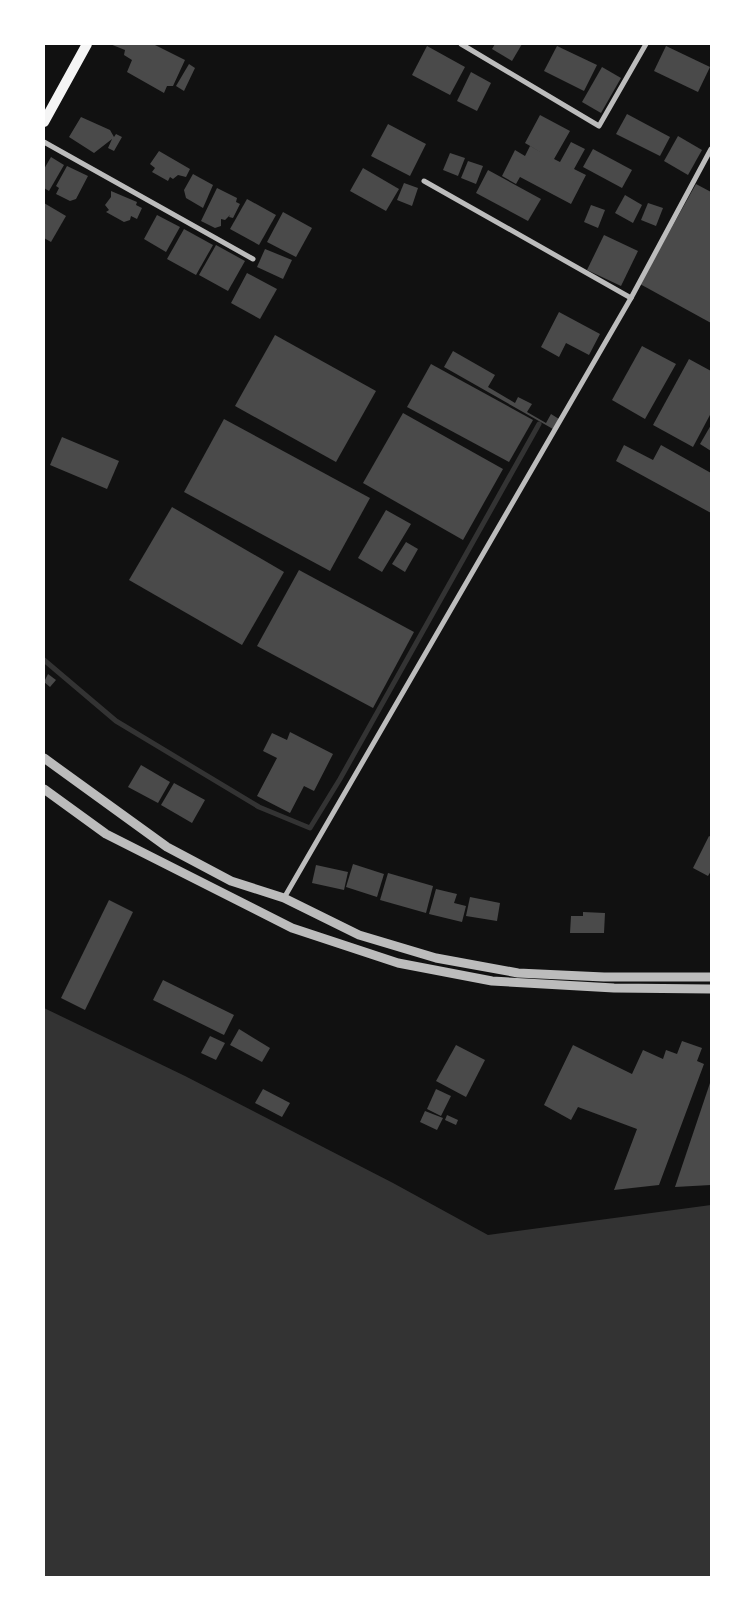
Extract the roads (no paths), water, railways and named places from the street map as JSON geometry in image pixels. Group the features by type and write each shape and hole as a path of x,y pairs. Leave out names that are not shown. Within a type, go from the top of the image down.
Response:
{"main road":[{"path":"44,122 87,44"}],"street":[{"path":"461,44 599,126 646,44"},
{"path":"44,142 253,258"},
{"path":"284,898 631,298 711,149"},
{"path":"424,181 631,298"},
{"path":"44,758 167,847 230,881 284,898 359,935 436,958 518,972 604,978 711,977"},
{"path":"44,789 106,834 292,928 398,963 492,981 614,988 711,989"}],"waterway":[{"path":"44,660 116,721 259,807 310,828 340,779 539,424"}]}
